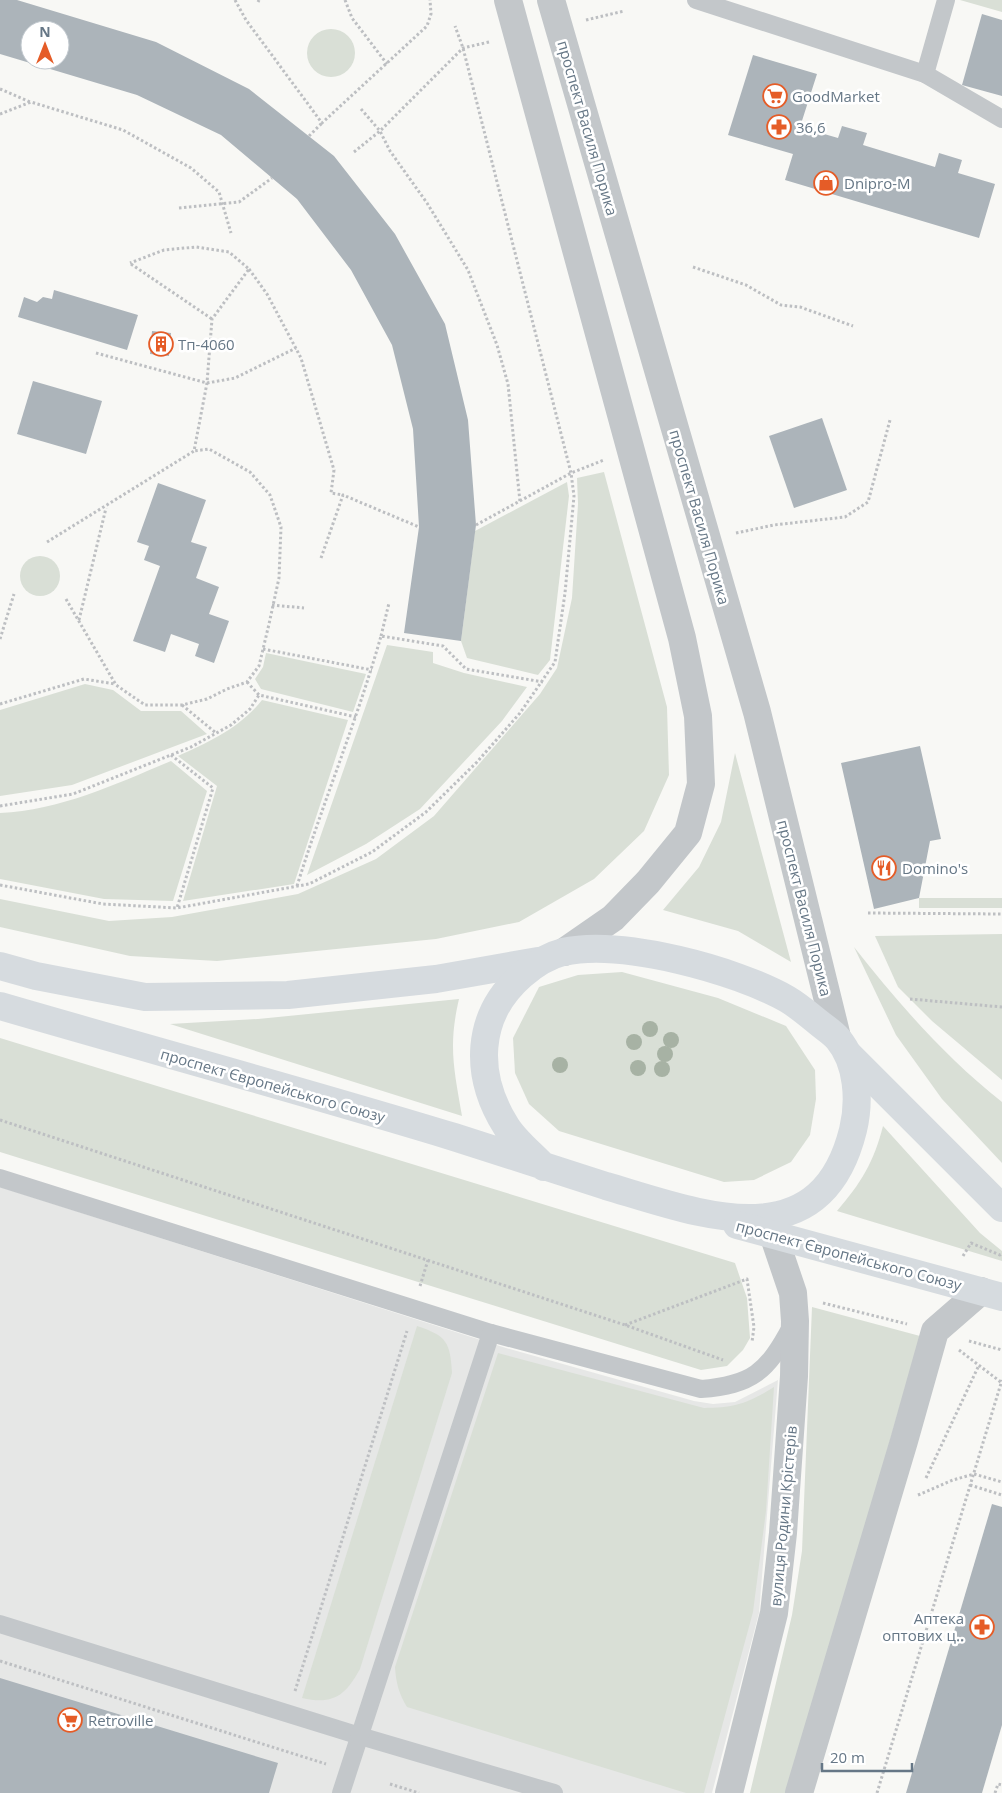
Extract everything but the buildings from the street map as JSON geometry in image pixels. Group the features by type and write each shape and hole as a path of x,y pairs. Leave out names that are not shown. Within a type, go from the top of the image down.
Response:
{"main road":[{"path":"0,966 36,976 144,997 288,995 436,980 539,961 564,952 637,952 680,960 745,980 790,1000 842,1045 1002,1208"},
{"path":"539,961 505,990 487,1026 482,1055 488,1089 507,1129 544,1167"},
{"name":"проспект Європейського Союзу","path":"0,1006 456,1138 544,1167 774,1237 991,1294"},
{"path":"697,1213 748,1220 780,1215 807,1204 821,1191 839,1168 849,1144 856,1115 857,1085 842,1045"}],"street":[{"path":"508,0 682,638 698,716 702,784 688,833 648,882 613,918 564,952"},
{"name":"проспект Василя Порика","path":"551,0 759,721 842,1045"},
{"name":"вулиця Родини Крістерів","path":"729,1793 774,1613 791,1438 795,1321 792,1293 774,1237"},
{"path":"799,1793 904,1442 922,1328 991,1294"}],"lane":[{"path":"696,0 925,74 1002,119"},
{"path":"925,74 946,0"},
{"path":"0,1178 491,1333 701,1389 728,1387 757,1374 776,1355 795,1321"},
{"path":"341,1793 491,1333"},
{"path":"0,1624 360,1736 554,1793"}],"path":[{"path":"235,0 246,20 322,123"},
{"path":"345,0 352,18 387,64"},
{"path":"309,136 427,26 431,14 430,0"},
{"path":"0,885 103,904 177,908 310,884 372,852 426,812 489,748 520,713 555,662 565,593 574,496 571,473 463,48 455,26"},
{"path":"354,152 380,130 463,48"},
{"path":"0,90 31,102 123,130 191,168 219,192 231,234"},
{"path":"0,114 31,102"},
{"path":"360,109 380,130 390,151 427,203 468,270 497,345 508,384 520,502"},
{"path":"179,208 239,202 272,178"},
{"path":"212,319 130,263 164,250 196,247 229,252 249,269 267,294 301,358 334,470 331,493 343,495 419,527"},
{"path":"693,267 746,285 781,305 800,307 853,326"},
{"path":"194,451 207,383 212,319 249,269"},
{"path":"96,353 207,383 235,378 296,348"},
{"path":"707,539 774,525 844,518 868,502 890,420"},
{"path":"46,542 106,507 194,451 209,449 235,461 250,472 270,495 281,527 279,578 259,666 247,682 227,688 207,699 182,706 145,706 116,684 66,599"},
{"path":"476,525 571,473 630,449"},
{"path":"321,558 343,495"},
{"path":"78,620 106,507"},
{"path":"0,638 14,594"},
{"path":"297,887 346,739 356,717 372,670 389,604"},
{"path":"272,605 304,608"},
{"path":"382,636 443,646 466,669 543,682"},
{"path":"263,649 372,670"},
{"path":"0,704 84,679 116,684"},
{"path":"247,682 259,695 356,717"},
{"path":"0,806 73,794 172,755 216,733 250,709 259,695"},
{"path":"182,706 216,733"},
{"path":"172,755 213,788 177,908"},
{"path":"868,913 1002,914"},
{"path":"910,999 1002,1007"},
{"path":"0,1120 625,1325 726,1361"},
{"path":"419,1290 428,1260"},
{"path":"625,1325 747,1279 754,1327 750,1346"},
{"path":"816,1301 922,1328 1002,1382 877,1793"},
{"path":"294,1696 408,1327"},
{"path":"925,1478 979,1365"},
{"path":"921,1487 917,1496 953,1480 974,1474 1002,1482"},
{"path":"970,1485 1002,1495"},
{"path":"0,1661 334,1766"},
{"path":"390,1784 419,1793"},
{"path":"995,1793 998,1784 1002,1786"}],"shaded area":[{"path":"960,0 1002,0 1002,12"},
{"path":"331,29 340,31 348,36 353,44 355,53 353,62 348,70 340,75 331,77 322,75 314,70 309,62 307,53 309,44 314,36 322,31"},
{"path":"604,472 667,707 669,775 644,831 594,879 519,922 436,939 217,961 130,956 0,927 0,899 109,921 172,917 298,894 376,859 434,816 540,694 557,668 572,598 578,504 577,478"},
{"path":"567,482 569,496 550,660 538,675 467,658 461,641 475,531"},
{"path":"44,556 51,559 57,565 60,576 59,584 51,593 44,596 36,596 29,593 21,584 20,572 23,565 32,557"},
{"path":"387,645 433,652 433,663 464,673 527,687 502,721 420,809 366,844 307,875"},
{"path":"266,653 366,674 353,712 261,689 255,679 263,667"},
{"path":"85,684 113,690 141,711 181,711 207,734 72,785 0,796 0,710"},
{"path":"262,700 348,720 294,884 183,901 217,786 178,756 212,740 234,726 244,719"},
{"path":"735,753 791,962 738,931 663,910 699,867 721,822"},
{"path":"171,761 207,791 173,901 104,899 0,879 0,813 45,807 66,801 109,787"},
{"path":"919,898 1002,898 1002,908 919,908"},
{"path":"1002,934 1002,1080 932,1021 898,987 875,936"},
{"path":"854,947 888,989 942,1048 1002,1102 1002,1163 942,1099 896,1035"},
{"path":"622,972 718,998 786,1026 815,1070 816,1099 810,1135 791,1162 754,1180 724,1182 559,1131 529,1104 515,1073 513,1038 539,987 578,975"},
{"path":"459,999 454,1030 453,1058 462,1116 170,1024 258,1019"},
{"path":"0,1038 735,1263 747,1298 750,1338 743,1350 727,1366 701,1370 0,1152"},
{"path":"883,1126 980,1233 1002,1251 1002,1261 837,1211 866,1172"},
{"path":"0,1187 506,1348 694,1401 713,1404 735,1402 778,1380 759,1613 712,1793 0,1793"},
{"path":"812,1307 920,1336 789,1793 750,1793 792,1615 802,1551"},
{"path":"417,1326 435,1333 445,1342 450,1354 452,1373 360,1669 349,1686 337,1696 322,1700 302,1698"},
{"path":"498,1353 704,1408 741,1404 774,1387 766,1511 753,1612 704,1793 686,1793 407,1707 402,1698 397,1683 395,1667"}],"place":[{"name":"GoodMarket","path":"775,96"},
{"name":"36,6","path":"779,127"},
{"name":"Dnipro-M","path":"826,183"},
{"name":"Тп-4060","path":"161,344"},
{"name":"Domino's","path":"884,868"},
{"name":"Аптека оптових ц‥","path":"982,1627"},
{"name":"Retroville","path":"70,1720"}]}
